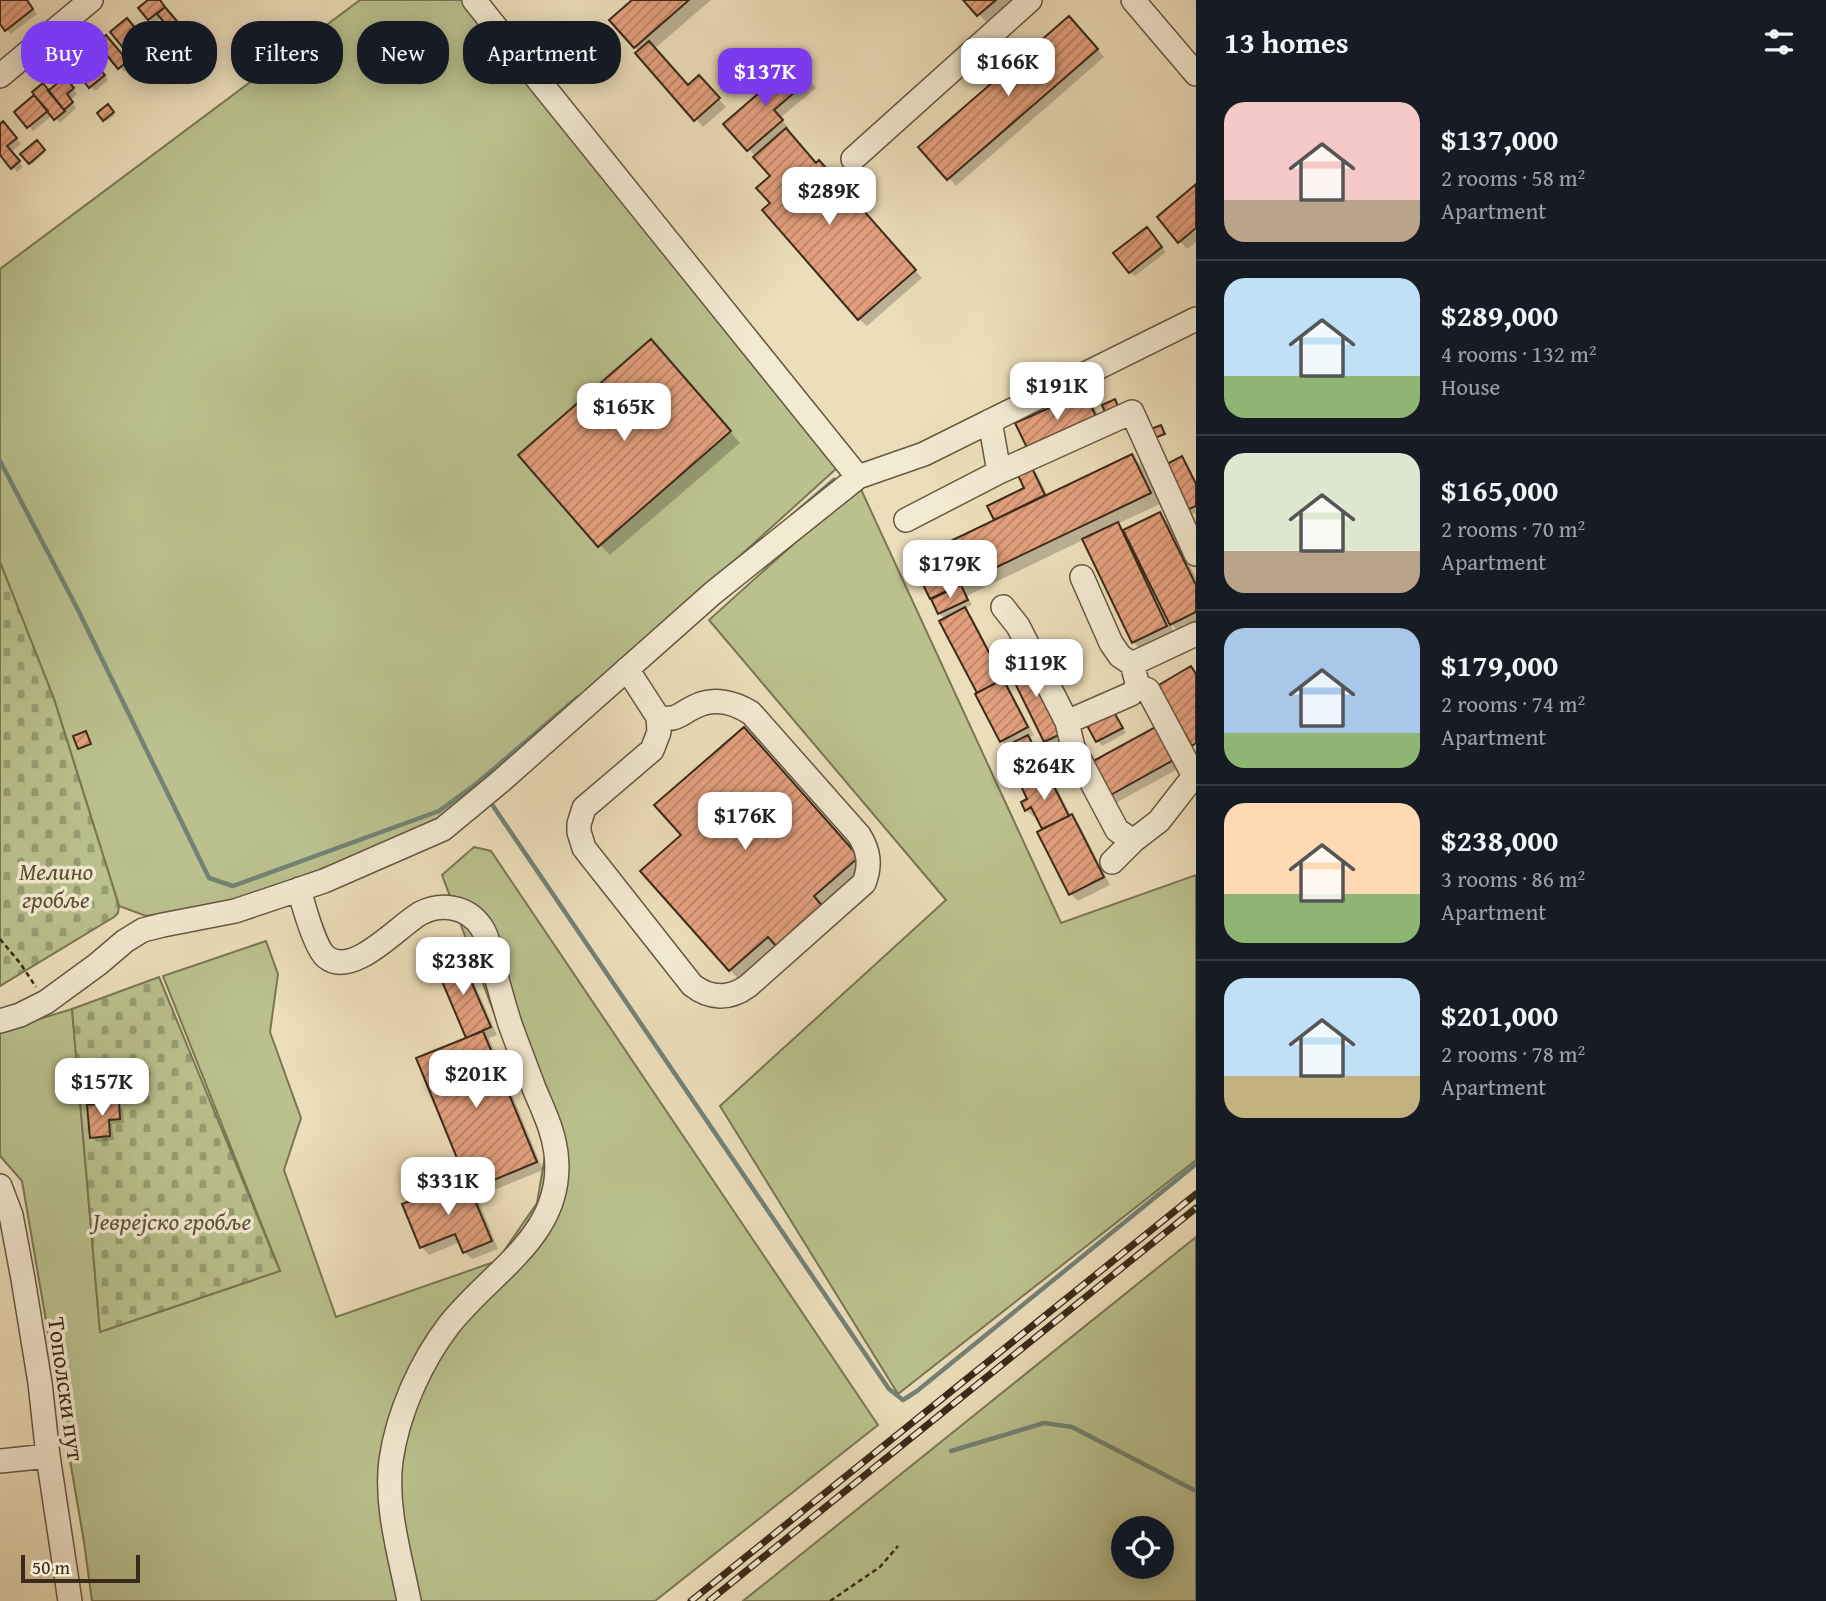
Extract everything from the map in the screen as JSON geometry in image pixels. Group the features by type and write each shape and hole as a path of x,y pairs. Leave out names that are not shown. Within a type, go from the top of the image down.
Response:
{"street":[{"path":"0,76 91,0"},
{"path":"474,0 858,477"},
{"path":"853,159 1030,0"},
{"path":"1133,0 1196,74"},
{"path":"0,1021 46,1002 125,941 144,930 235,911 324,881 443,829 713,593 858,477 924,453 1196,319"},
{"path":"906,520 999,472 1132,412 1196,554"},
{"path":"990,421 999,472"},
{"path":"1083,577 1111,643 1120,656 1132,664 1138,686"},
{"path":"1003,607 1018,626 1067,722 1073,747 1117,830 1133,841"},
{"path":"1132,664 1196,634"},
{"path":"627,669 658,717 659,732 652,750 584,808 579,824 581,840 584,848 692,985 709,995 727,996 748,986 863,883 869,866 867,850 859,835 744,708 726,702 708,702 679,717 658,717"},
{"path":"1067,722 1131,694 1138,686"},
{"path":"1112,862 1159,821 1194,776 1149,690 1138,686"},
{"path":"299,889 315,936 323,953 332,960 349,961 362,957 415,916 432,908 458,909 478,923 486,936 517,1044 550,1124 556,1154 557,1182 549,1208 535,1234 515,1259 479,1292 449,1326 425,1363 400,1422 392,1458 390,1503 409,1601"},
{"name":"Тополски пут","path":"0,1186 11,1215 23,1279 70,1601"},
{"path":"0,1461 48,1456"}],"path":[{"path":"0,939 20,962 46,1002"},
{"path":"830,1601 880,1567 898,1546"}],"green space":[{"path":"360,0 463,0 481,21 463,21 463,84 534,84 848,458 447,821 246,898 146,916 119,906 54,699 0,562 0,269 248,84 343,84 343,21 332,21"},
{"path":"859,485 1061,923 1196,875 1196,1160 898,1394 720,1106 946,900 709,620"},
{"name":"Мелино гробље","path":"0,562 54,699 119,906 114,917 0,986"},
{"path":"474,847 491,851 878,1425 655,1601 92,1601 22,1181 0,1156 0,1031 72,1009 100,1332 280,1271 163,976 266,941 278,974 270,1032 301,1118 284,1170 336,1317 497,1261 537,1203 546,1150 442,875"},
{"name":"Јеврејско гробље","path":"159,977 280,1271 100,1332 72,1009"},
{"path":"1196,1237 1196,1601 743,1601"}],"building":[{"path":"0,0 27,0 33,9 5,31 0,24"},
{"path":"148,0 160,0 165,7 148,20 138,8"},
{"path":"632,0 689,0 634,48 621,33 621,21 609,20"},
{"path":"963,0 996,0 977,16"},
{"path":"165,7 177,21 163,21 157,14"},
{"path":"1069,16 1098,49 947,180 918,147"},
{"path":"122,22 122,47 110,32"},
{"path":"108,37 122,54 122,66 118,69 108,57"},
{"path":"649,41 688,85 699,75 720,98 694,121 635,53"},
{"path":"795,62 810,79 774,110 783,120 747,151 723,124"},
{"path":"44,84 65,111 54,120 32,92"},
{"path":"56,84 71,84 74,88 67,94 73,102 64,110 48,91"},
{"path":"34,95 48,111 27,128 14,112"},
{"path":"108,104 114,112 103,121 97,113"},
{"path":"3,121 17,138 7,146 20,161 11,169 0,155 0,124"},
{"path":"786,128 816,163 819,160 916,270 858,320 762,210 770,203 756,188 770,176 753,157"},
{"path":"37,140 45,150 29,164 20,154"},
{"path":"1196,184 1196,228 1178,243 1157,217"},
{"path":"1147,227 1162,247 1129,273 1113,253"},
{"path":"651,339 731,431 598,547 518,455"},
{"path":"1085,392 1098,421 1029,452 1015,423"},
{"path":"1115,399 1120,411 1107,417 1102,405"},
{"path":"1161,425 1165,434 1152,439 1148,430"},
{"path":"1132,454 1151,493 930,599 911,560"},
{"path":"1182,456 1196,484 1196,506 1187,510 1165,465"},
{"path":"1030,464 1045,495 994,520 987,506 1024,488 1016,471"},
{"path":"1160,512 1196,585 1196,612 1170,625 1123,530"},
{"path":"1118,522 1167,626 1132,643 1082,539"},
{"path":"961,585 968,600 938,614 931,599"},
{"path":"965,607 1003,679 977,693 939,621"},
{"path":"1028,657 1065,732 1044,742 1007,667"},
{"path":"1191,666 1196,674 1196,743 1192,746 1157,686"},
{"path":"1003,679 1028,727 1000,742 975,694"},
{"path":"1111,707 1123,728 1096,742 1085,722"},
{"path":"1159,725 1177,758 1107,797 1088,764"},
{"path":"744,727 859,857 814,896 823,907 777,947 768,937 729,971 640,871 681,835 654,805"},
{"path":"86,731 91,744 78,749 73,736"},
{"path":"1028,735 1048,775 1022,788 1002,748"},
{"path":"1048,775 1069,816 1042,829 1031,807 1025,811 1021,802 1027,799 1022,788"},
{"path":"1072,814 1104,877 1069,895 1037,832"},
{"path":"460,956 491,1027 466,1038 436,967"},
{"path":"483,1031 537,1162 470,1190 416,1058"},
{"path":"119,1102 120,1119 109,1120 110,1136 90,1138 87,1105"},
{"path":"466,1179 492,1241 463,1253 455,1234 420,1248 402,1204"}],"waterway":[{"path":"0,461 77,608 209,878 233,886 439,811 476,784 479,787"},
{"path":"792,516 834,480"},
{"path":"476,784 577,698"},
{"path":"493,806 889,1389 903,1400 1196,1164"},
{"path":"951,1451 1044,1423 1072,1427 1196,1491"}],"railway":[{"path":"691,1601 1196,1194"},
{"path":"709,1601 1196,1208"}]}
